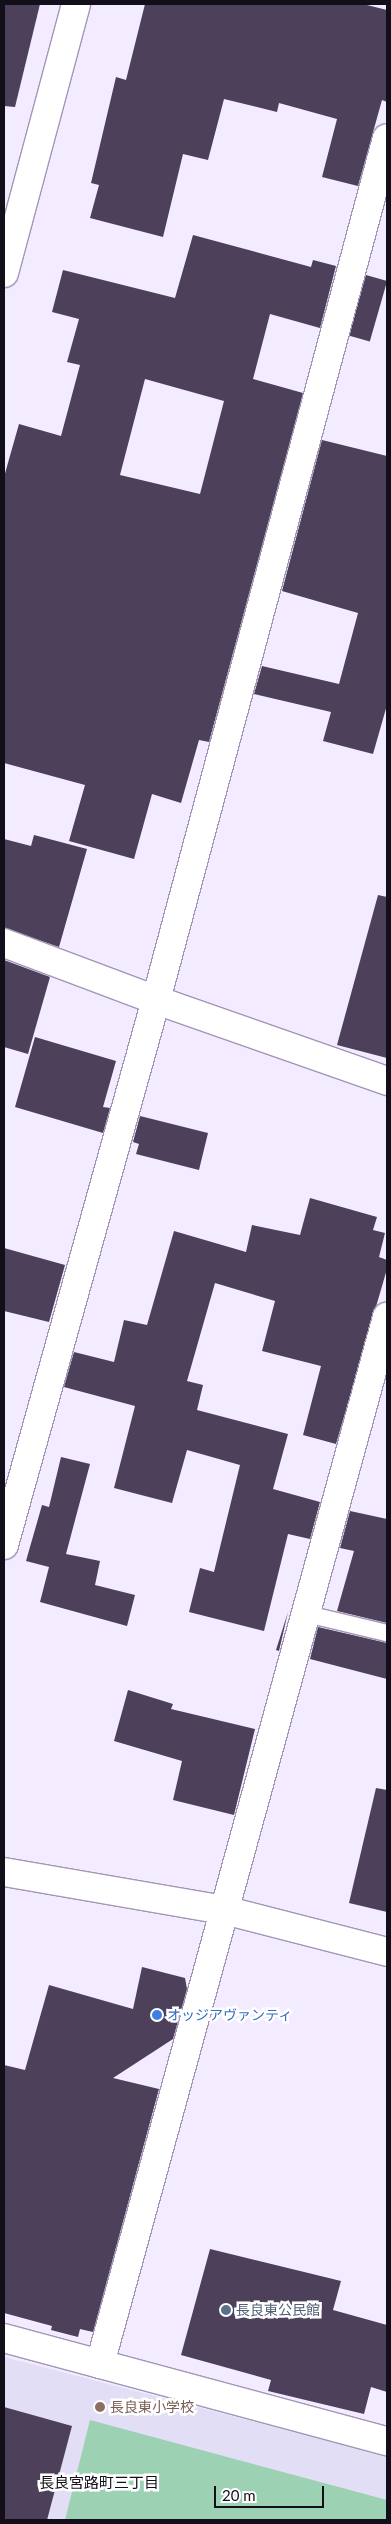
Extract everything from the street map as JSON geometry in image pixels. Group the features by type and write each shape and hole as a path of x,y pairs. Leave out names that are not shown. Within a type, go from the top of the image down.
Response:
{"street":[{"path":"4,273 76,4"},
{"path":"4,1545 156,1000 387,138"},
{"path":"4,943 156,1000 387,1081"},
{"path":"100,2364 387,1317"},
{"path":"4,1872 224,1910 387,1952"},
{"path":"4,2338 387,2440"}],"lane":[{"path":"307,1614 387,1633"}],"shaded area":[{"name":"長良東小学校","path":"4,2357 387,2456 387,2520 4,2520"}],"green space":[{"path":"90,2420 387,2500 387,2520 65,2520"}],"building":[{"path":"4,4 40,4 15,107 4,106"},
{"path":"145,4 363,4 387,10 387,102 382,100 358,186 322,177 337,119 279,103 277,112 224,99 208,160 183,154 163,237 90,218 99,185 91,183 116,77 126,80"},
{"path":"193,235 311,267 313,260 336,266 320,328 270,314 253,379 303,393 209,742 199,740 181,803 152,794 134,859 69,841 85,785 4,763 4,477 19,424 61,436 80,365 67,362 79,319 52,312 63,270 175,298","holes":["145,379 224,401 200,494 120,475"]},
{"path":"366,275 387,281 370,342 349,336"},
{"path":"322,440 387,456 387,705 373,754 323,741 331,712 254,694 262,666 339,684 358,613 282,591"},
{"path":"34,835 87,849 59,947 4,928 4,839 31,846"},
{"path":"378,895 387,897 387,1058 337,1045"},
{"path":"4,960 50,977 28,1054 4,1047"},
{"path":"35,1037 116,1061 103,1107 110,1108 103,1133 15,1107"},
{"path":"140,1116 208,1133 199,1170 136,1154 139,1144 133,1142"},
{"path":"310,1198 377,1217 373,1230 385,1233 379,1257 387,1260 387,1269 336,1444 303,1435 321,1366 262,1351 275,1301 215,1283 187,1381 203,1385 197,1410 288,1434 273,1489 320,1502 310,1539 288,1534 264,1631 189,1612 200,1568 214,1572 240,1465 187,1450 172,1503 114,1488 135,1406 64,1387 74,1352 114,1362 124,1320 147,1325 174,1231 246,1252 252,1225 300,1235"},
{"path":"4,1248 65,1265 49,1322 4,1311"},
{"path":"61,1457 90,1464 66,1554 100,1561 95,1585 135,1595 127,1626 40,1602 49,1567 26,1561 42,1505 49,1507"},
{"path":"350,1511 387,1519 387,1623 337,1611 354,1551 340,1548"},
{"path":"288,1612 279,1651 276,1650"},
{"path":"318,1627 387,1643 387,1679 310,1659"},
{"path":"128,1690 173,1704 171,1709 255,1729 234,1815 173,1800 182,1761 114,1741"},
{"path":"376,1788 387,1790 387,1912 349,1903"},
{"path":"142,1967 185,1978 187,1989 173,2039 113,2078 159,2089 93,2332 80,2329 78,2337 51,2330 52,2326 4,2313 4,2065 25,2070 49,1985 133,2009"},
{"path":"210,2249 341,2281 333,2310 387,2325 387,2392 371,2387 364,2414 268,2391 271,2380 181,2355"},
{"path":"4,2407 72,2426 47,2520 4,2520"}],"place":[{"name":"オッジアヴァンティ","path":"157,2015"},
{"name":"長良東公民館","path":"226,2310"},
{"name":"長良東小学校","path":"100,2407"}],"district":[{"name":"長良宮路町三丁目","path":"99,2483"}]}
